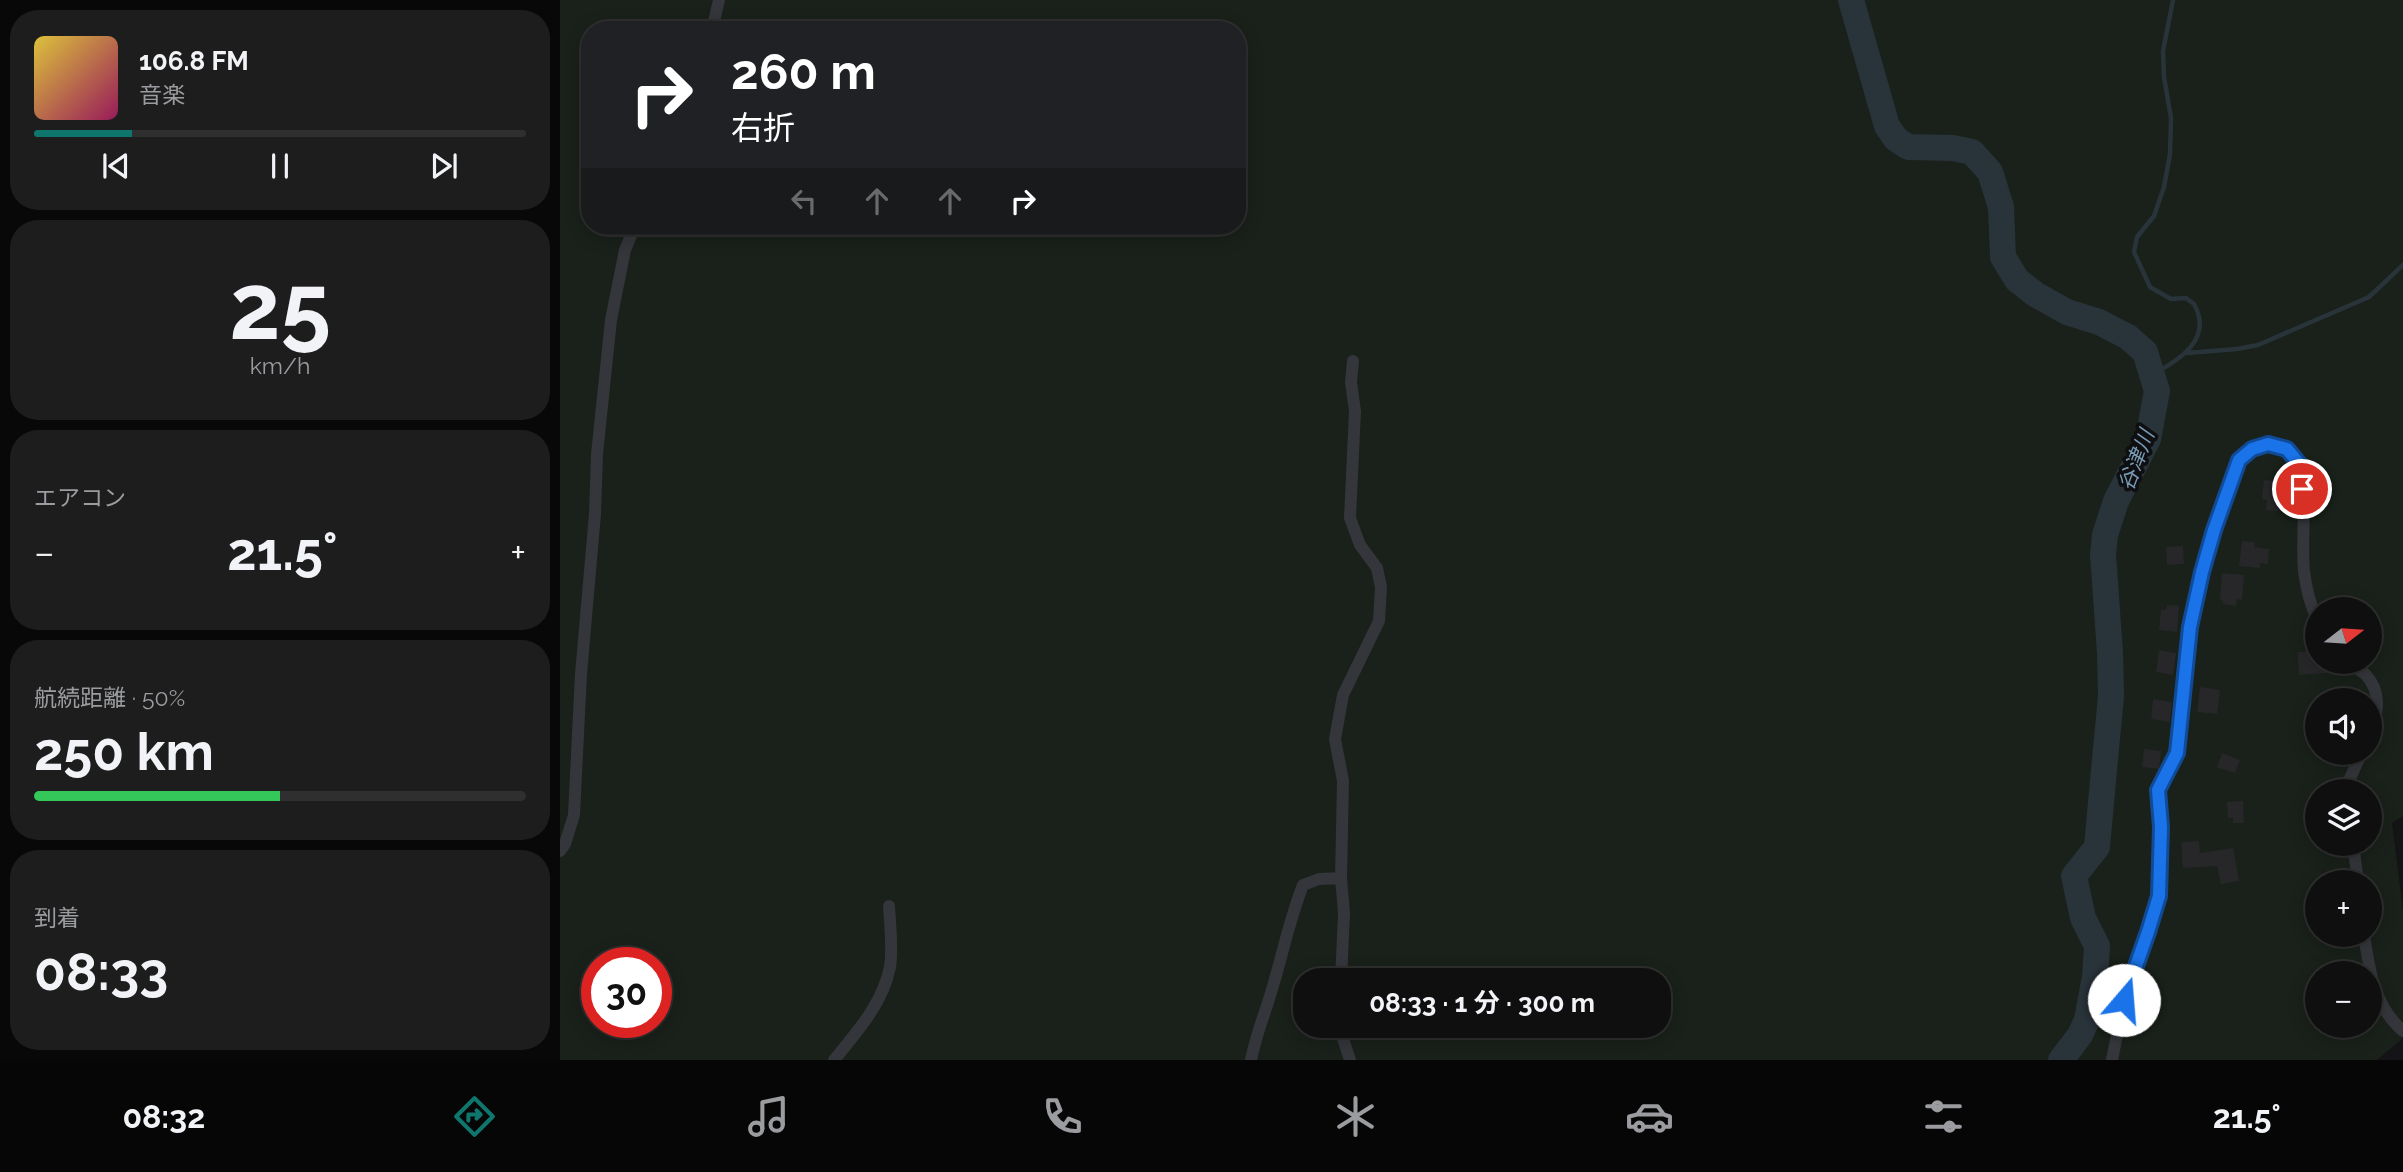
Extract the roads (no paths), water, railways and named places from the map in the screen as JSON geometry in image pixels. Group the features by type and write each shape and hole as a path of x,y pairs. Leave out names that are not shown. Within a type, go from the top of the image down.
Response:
{"street":[{"path":"714,21 719,0"},
{"path":"560,851 574,816 597,454 611,320 625,250 631,235"},
{"path":"1342,968 1345,913 1341,878 1343,781 1335,740 1343,695 1379,621 1381,587 1377,568 1360,545 1350,518 1355,411 1351,382 1353,361"},
{"path":"2112,1060 2124,1000 2159,896 2161,827 2158,790 2177,753 2190,627 2202,572 2239,460 2252,449 2268,444 2287,449 2300,465 2304,571 2309,597"},
{"path":"1251,1060 1255,1037 1303,885 1319,879 1341,878"},
{"path":"834,1060 864,1023 884,989 891,965 889,906"},
{"path":"2366,947 2370,972 2380,1003 2403,1031"},
{"path":"1343,1038 1350,1060"}],"waterway":[{"name":"谷津川","path":"1851,0 1887,126 1896,139 1908,147 1953,148 1972,152 1990,172 2001,207 2003,257 2017,280 2067,312 2099,322 2128,337 2145,352 2157,391 2148,439 2116,501 2105,535 2103,554 2111,696 2097,847 2074,876 2083,918 2097,946 2095,977 2087,1020 2080,1035 2061,1060"},
{"path":"2152,375 2182,355 2190,347 2200,328 2194,304 2186,298 2171,299 2150,287 2134,252 2137,237 2154,216 2164,187 2170,154 2171,118 2163,51 2173,0"},
{"path":"2187,353 2258,345 2369,297 2403,265"}]}
